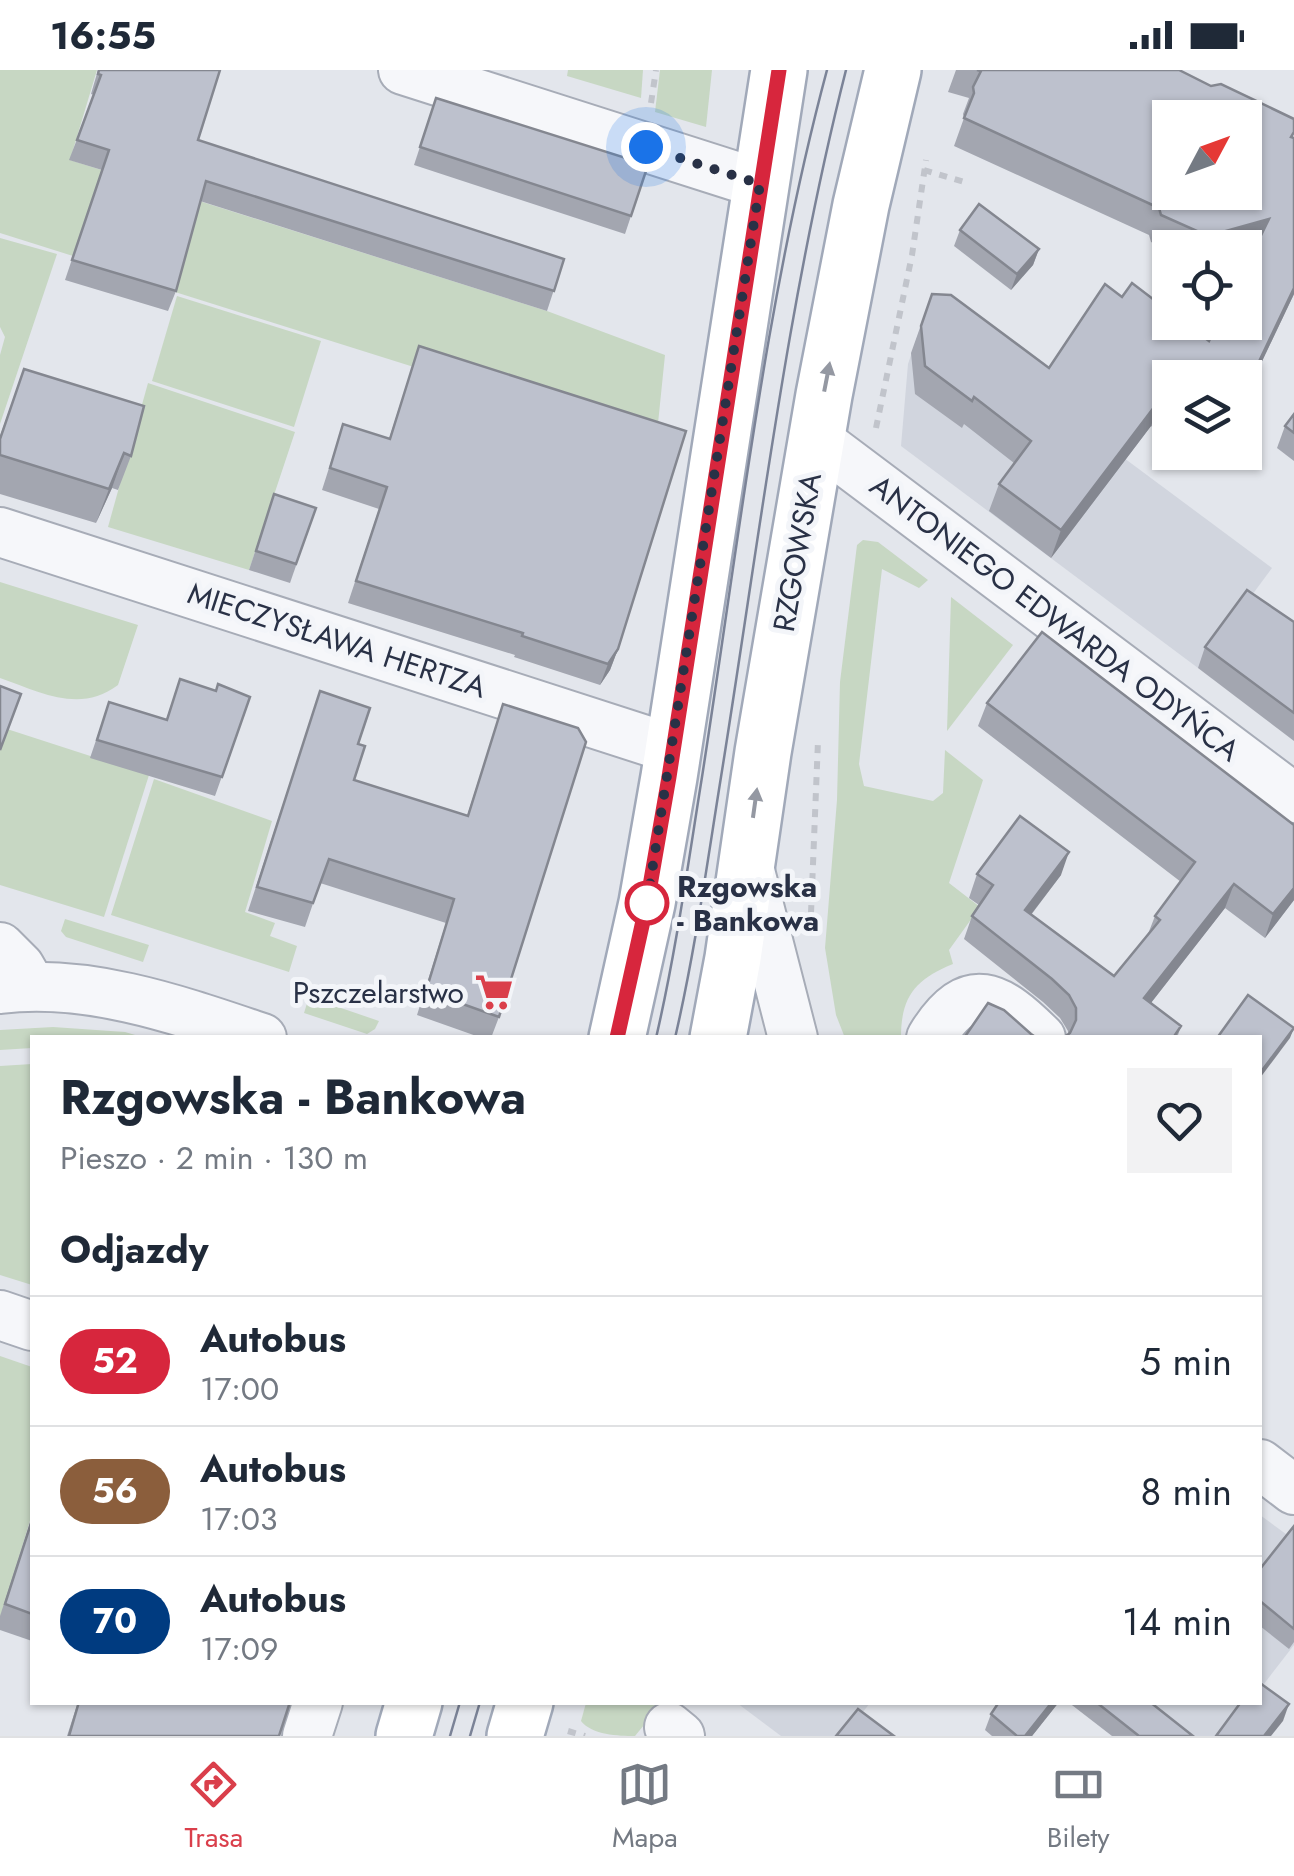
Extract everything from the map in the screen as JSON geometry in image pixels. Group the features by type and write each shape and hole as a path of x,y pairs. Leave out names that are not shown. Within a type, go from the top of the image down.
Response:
{"main road":[{"path":"618,1035 647,903 673,749 779,70"},
{"name":"RZGOWSKA","path":"718,1035 816,438 860,205 892,70"},
{"path":"404,1736 413,1705"},
{"path":"514,1736 547,1717"}],"street":[{"path":"403,70 760,184"},
{"name":"ANTONIEGO EDWARDA ODYŃCA","path":"816,438 1294,798"},
{"name":"MIECZYSŁAWA HERTZA","path":"0,532 673,749"},
{"path":"747,862 792,1035"},
{"path":"0,947 20,967 15,987 133,999 252,1035"},
{"path":"933,1035 956,1007 978,996 993,999 1037,1035"},
{"path":"0,1315 30,1325"},
{"path":"1262,1466 1294,1490"},
{"path":"307,1736 317,1705"}],"path":[{"path":"649,115 656,70"},
{"path":"924,170 964,182"},
{"path":"874,439 912,255"},
{"path":"810,922 818,732"},
{"path":"547,1717 585,1736"}],"shaded area":[{"path":"922,322 941,322 1272,568 1198,668 901,446 908,364"},
{"path":"1262,1516 1294,1540 1294,1645 1262,1686"},
{"path":"740,1705 868,1705 844,1736 781,1736"},
{"path":"1127,1705 1247,1705 1223,1736 1169,1736"}],"green space":[{"path":"0,70 97,70 70,160 547,311 665,355 656,443 175,292 82,230 73,256 0,233"},
{"path":"568,70 643,70 641,98 567,76"},
{"path":"660,70 712,70 706,127 655,112"},
{"path":"0,238 57,254 0,424 0,355 5,337 0,327"},
{"path":"177,296 321,341 294,427 152,381"},
{"path":"148,383 295,432 249,570 108,527"},
{"path":"863,540 878,542 928,580 919,588 882,569 859,764 864,786 933,801 943,793 945,750 983,780 949,883 980,907 949,950 953,964 929,976 913,991 904,1010 901,1035 844,1035 836,1015 825,948 837,800 840,682 857,545"},
{"path":"0,582 138,625 118,685 104,694 75,699 45,694 0,678"},
{"path":"951,597 1013,645 947,731"},
{"path":"7,729 149,775 104,917 0,885 0,751"},
{"path":"154,779 272,821 245,912 275,923 270,936 297,946 289,972 111,915"},
{"path":"65,919 149,945 143,962 66,937 61,931"},
{"path":"309,997 379,1021 367,1034 304,1013"},
{"path":"53,1027 135,1035 30,1035 30,1048 0,1050 0,1030"},
{"path":"30,1064 30,1284 0,1275 0,1066"},
{"path":"0,1356 30,1366 30,1521 0,1620"},
{"path":"585,1705 660,1705 635,1736 606,1734 581,1721"}],"building":[{"path":"99,70 220,70 198,140 564,259 554,291 206,181 176,291 72,260 109,150 77,140 101,75"},
{"path":"977,70 1179,70 1211,86 1221,84 1254,100 1152,100 1152,205 964,118 981,71"},
{"path":"436,98 648,165 631,216 420,147"},
{"path":"1262,104 1294,119 1294,288 1260,360 1152,360 1152,410 1061,530 999,484 1031,441 925,366 921,326 932,294 951,295 1049,368 1105,284 1122,297 1132,283 1152,298 1152,340 1262,340 1262,233 1269,219 1230,230 1195,230 1161,215 1160,210 1262,210"},
{"path":"979,204 1039,249 1017,274 960,230"},
{"path":"419,346 686,431 618,649 608,664 356,581 387,487 330,468 343,424 390,439"},
{"path":"24,369 144,406 131,456 124,453 109,489 0,455 0,439"},
{"path":"1294,414 1294,433 1285,426"},
{"path":"274,494 316,508 296,564 256,551"},
{"path":"1247,590 1294,622 1294,713 1205,647"},
{"path":"1042,632 1294,825 1294,888 1273,914 1234,884 1144,998 1181,1026 1175,1035 1067,1035 1076,1020 1076,1008 1069,995 972,916 993,885 977,874 1020,816 1069,852 1025,910 1114,976 1160,920 1155,916 1195,862 987,703"},
{"path":"180,679 216,691 218,684 250,697 222,777 97,740 109,702 167,720"},
{"path":"0,686 21,694 0,750"},
{"path":"320,691 370,708 358,744 365,746 354,780 468,816 503,704 578,728 586,742 499,1017 426,991 454,899 329,859 313,903 257,887"},
{"path":"1248,995 1294,1028 1262,1070 1262,1035 1219,1035"},
{"path":"988,1003 1004,1010 1032,1035 966,1035"},
{"path":"30,1526 30,1613 5,1604"},
{"path":"1294,1526 1294,1629 1262,1603 1262,1566"},
{"path":"1262,1684 1289,1704 1264,1736 1216,1736 1239,1705 1262,1705"},
{"path":"78,1705 289,1705 279,1736 69,1736"},
{"path":"997,1705 1050,1705 1025,1736 1017,1736 991,1714"},
{"path":"1100,1705 1154,1705 1193,1736 1139,1736"},
{"path":"858,1709 894,1736 836,1736"}],"tram line":[{"path":"657,1035 687,875 770,333 805,157 827,70"},
{"path":"676,1035 700,908 791,333 846,70"},
{"path":"450,1736 459,1705"},
{"path":"470,1736 479,1705"}],"bus line":[{"name":"52","path":"618,1035 669,777 779,70"}],"place":[{"name":"Rzgowska - Bankowa","path":"647,903"},
{"name":"Pszczelarstwo","path":"494,992"}],"route":[{"path":"646,147 760,184 647,903"}]}
